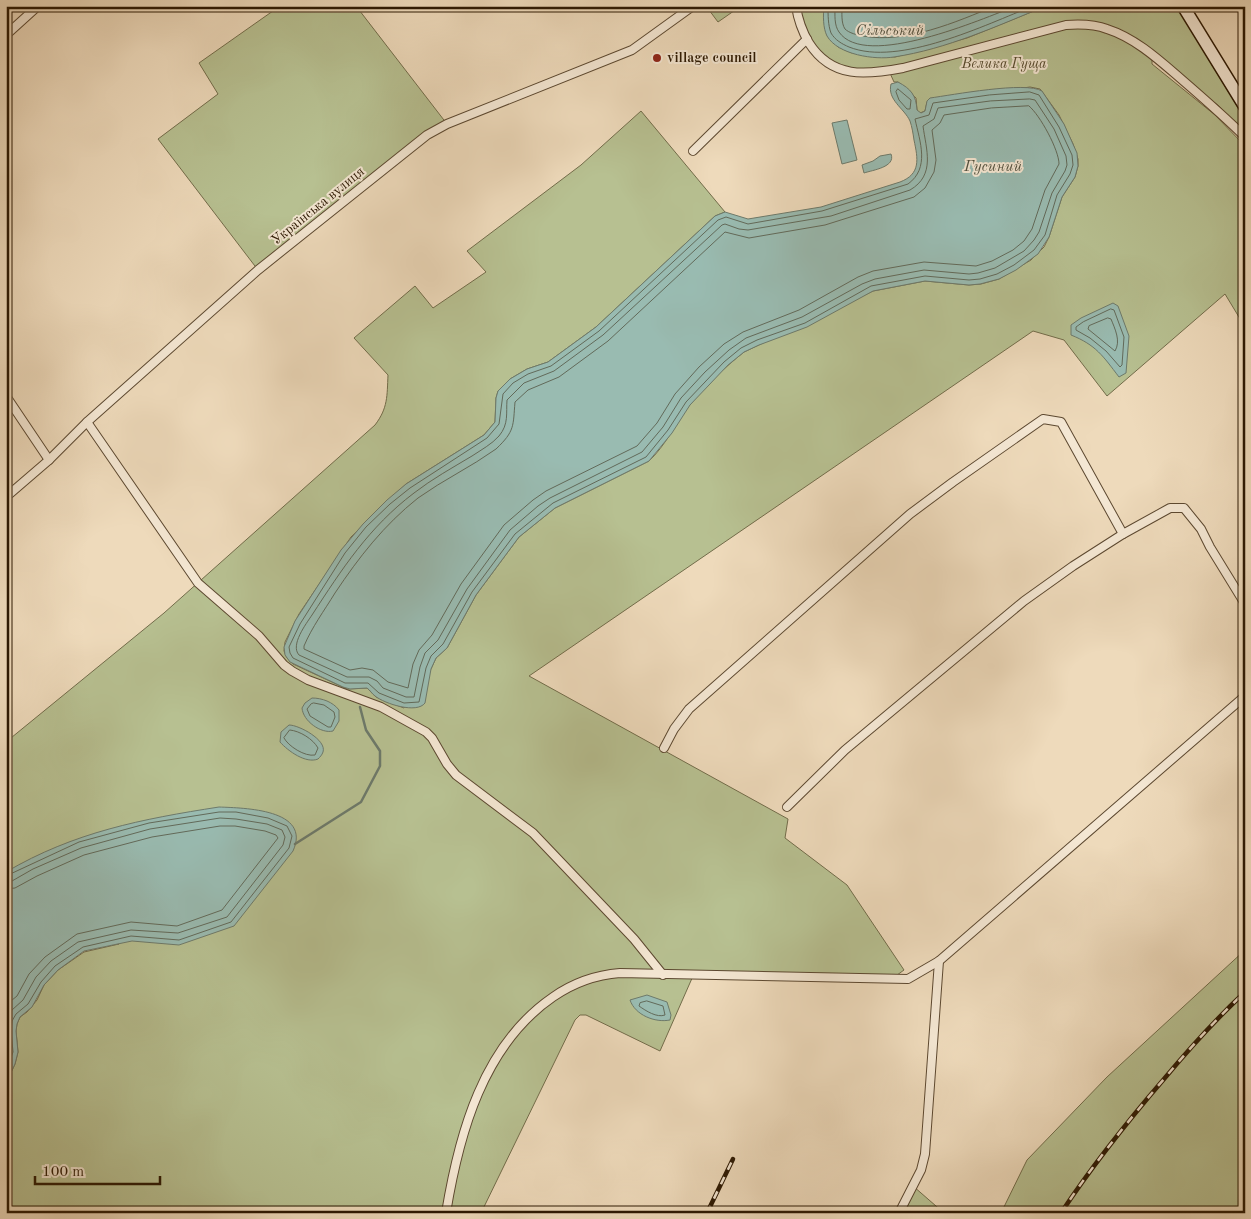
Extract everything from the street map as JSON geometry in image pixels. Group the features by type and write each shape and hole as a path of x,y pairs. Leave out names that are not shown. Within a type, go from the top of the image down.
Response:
{"main road":[{"path":"1183,6 1245,107"}],"street":[{"path":"6,35 38,6"},
{"name":"Українська вулиця","path":"6,497 49,460 87,422 258,270 427,135 447,124 632,50 693,6"},
{"path":"796,6 800,26 818,55 832,66 850,72 876,73 968,52 1066,25 1099,26 1110,30 1152,54 1217,110 1245,137"},
{"path":"693,151 807,39"},
{"path":"6,396 49,460"},
{"path":"664,748 674,729 689,709 892,529 940,491 1043,419 1061,422 1123,534"},
{"path":"87,422 198,583 259,636 284,665 292,671 308,680 381,707 426,732 456,775 533,832 634,938 663,974"},
{"path":"787,807 845,750 1024,601 1056,577 1123,534 1170,508 1184,508 1201,529 1245,604"},
{"path":"446,1213 458,1152 474,1102 485,1079 504,1045 526,1018 558,994 592,977 620,973 908,979 939,961 1245,696"},
{"path":"899,1213 921,1170 925,1154 939,961"}],"green space":[{"path":"280,6 356,6 447,124 258,270 158,139 218,94 199,63"},
{"path":"706,6 741,6 718,22"},
{"name":"Велика Гуща","path":"796,6 824,6 824,19 838,47 852,53 895,57 967,38 1046,6 1104,6 1121,9 1132,6 1176,6 1245,119 1245,132 1219,106 1152,54 1152,64 1215,115 1245,146 1245,327 1225,294 1107,396 1064,340 1033,331 529,676 788,819 785,838 847,885 904,970 893,978 693,976 660,1051 586,1015 580,1015 575,1020 481,1213 6,1213 6,1083 15,1064 18,1052 17,1024 20,1017 37,1000 44,985 58,970 84,952 119,944 6,906 6,742 164,613 375,425 385,407 388,375 354,338 415,286 433,308 486,272 467,251 581,165 641,111 725,212 715,216 596,327 548,362 527,369 510,379 498,391 495,422 484,435 406,484 351,537 299,614 285,642 284,651 287,658 293,664 347,689 367,688 376,697 404,708 431,669 436,658 447,648 476,595 519,537 555,508 649,461 665,442 694,400 714,378 744,352 873,291 925,281 969,285 999,279 1031,260 1044,247 1062,197 1075,177 1078,159 1059,115 1040,89 1030,87 927,102 925,111 920,113 917,110 916,98 898,82 894,82 889,71 841,69 813,48"},
{"path":"1245,950 1245,1213 1001,1213 1027,1160 1107,1077"},
{"path":"913,1186 944,1213 899,1213"}],"water":[{"name":"Сільський","path":"824,6 1046,6 952,43 894,57 877,58 848,52 832,42 827,36 825,29 823,18"},
{"name":"Гусиний","path":"898,82 912,93 917,110 921,113 925,111 927,101 930,98 1021,87 1042,91 1064,124 1077,153 1078,166 1075,177 1062,197 1049,237 1038,254 1016,270 999,279 980,284 969,285 925,281 873,291 807,327 744,352 728,365 690,405 672,433 649,461 555,508 519,537 476,595 447,648 436,658 431,669 425,703 421,706 408,708 393,705 380,699 367,688 350,689 343,687 290,662 285,655 284,647 295,621 341,550 363,524 406,484 484,435 495,422 498,391 510,379 527,369 548,362 596,327 715,216 725,212 748,219 821,207 900,182 912,175 917,160 910,121 891,95 890,90 891,84"},
{"path":"847,120 857,160 842,164 832,123"},
{"path":"891,154 892,158 887,165 864,173 862,165 880,156"},
{"path":"1113,303 1118,306 1129,336 1126,373 1119,377 1093,347 1071,335 1071,325 1081,318"},
{"path":"312,698 327,701 339,710 339,721 333,731 313,726 306,718 302,708"},
{"path":"289,725 305,730 317,738 323,747 322,755 318,759 308,760 303,758 292,753 280,742 281,732"},
{"path":"219,807 258,810 285,819 293,827 296,837 293,851 234,926 179,945 132,941 84,951 58,970 44,985 32,1007 20,1017 16,1031 18,1052 15,1064 6,1083 6,872 57,847 109,829 136,822"},
{"path":"647,995 667,1002 671,1015 670,1020 652,1019 636,1010 630,1000"}],"waterway":[{"path":"295,844 361,802 380,766 380,751 366,730 360,707"}],"railway":[{"path":"1061,1213 1097,1161 1137,1111 1193,1045 1245,992"},
{"path":"707,1213 733,1159"}],"place":[{"name":"village council","path":"657,58"}]}
